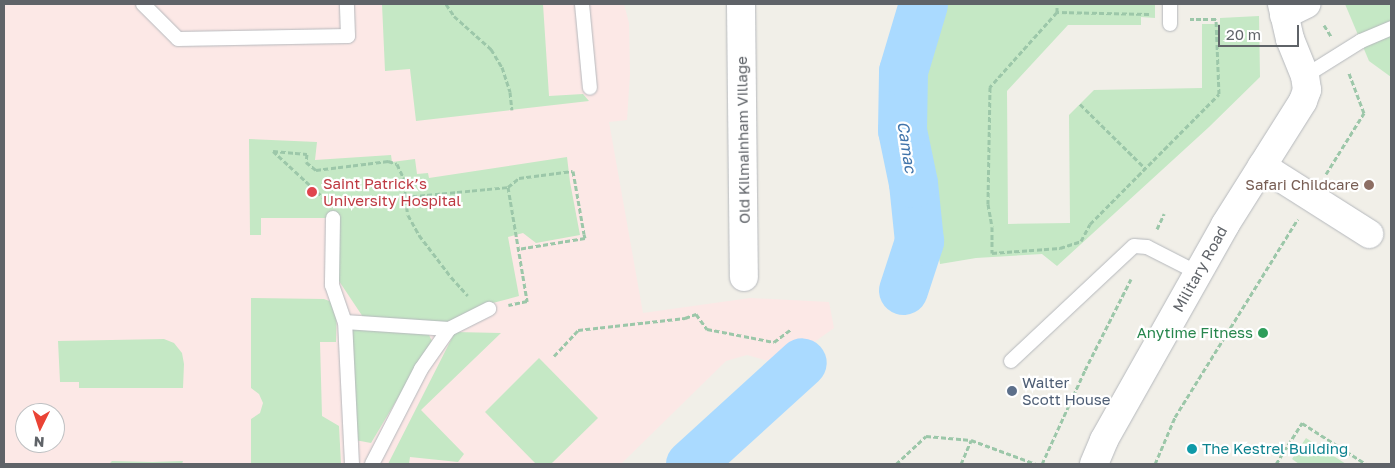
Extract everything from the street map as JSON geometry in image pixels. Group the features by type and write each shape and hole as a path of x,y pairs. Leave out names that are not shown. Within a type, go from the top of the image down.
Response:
{"street":[{"name":"Old Kilmainham Village","path":"741,4 744,277"},
{"path":"1299,11 1290,39 1305,76"},
{"name":"Military Road","path":"1094,464 1104,440 1198,273 1303,101 1306,90 1305,76"},
{"path":"1262,166 1369,234"}],"lane":[{"path":"142,4 178,39 348,36 347,4"},
{"path":"582,4 590,88"},
{"path":"1305,76 1341,53 1391,28"},
{"path":"333,218 332,285 345,322 352,464"},
{"path":"1011,361 1134,246 1147,247 1198,273"},
{"path":"372,464 421,368 449,328 488,309"},
{"path":"345,322 449,328"}],"path":[{"path":"446,4 454,16 491,49 502,67 510,92 512,110"},
{"path":"1057,4 1057,12 990,87 988,204 992,227 992,253 1060,248 1081,241 1090,224 1219,94 1216,19 1187,18 1187,11"},
{"path":"1155,464 1175,417 1364,113 1341,53 1299,11"},
{"path":"1057,12 1170,14"},
{"path":"1080,104 1145,168"},
{"path":"333,218 336,210 273,151 307,154 306,162 316,170 388,162 397,164 403,177 408,215 415,228 445,270 472,299 488,309"},
{"path":"405,197 508,186 519,178 573,171 585,238 518,249"},
{"path":"508,186 527,301"},
{"path":"1042,464 1084,370 1164,214"},
{"path":"554,356 578,330 685,318 696,314 707,329 774,342 791,329"},
{"path":"1276,464 1302,423 1366,464"},
{"path":"896,464 926,436 971,440 1036,464"},
{"path":"962,464 971,440"}],"shaded area":[{"name":"Saint Patrick’s University Hospital","path":"4,4 624,4 629,23 630,74 627,120 609,122 643,313 750,298 829,302 834,328 782,365 747,355 726,361 621,464 4,464"}],"green space":[{"path":"382,4 543,4 549,96 583,94 589,101 416,121 410,69 385,71"},
{"path":"935,4 1155,4 1155,18 1141,17 1141,25 1068,25 1007,91 1008,224 1070,223 1069,115 1094,90 1202,88 1202,24 1220,24 1220,18 1259,16 1260,77 1209,127 1057,266 1042,254 976,258 940,264 923,157 923,34"},
{"path":"1345,4 1391,4 1391,77 1369,61"},
{"path":"249,139 317,142 315,160 391,155 392,162 415,159 417,174 428,173 429,178 567,157 580,235 536,243 523,233 508,237 519,296 489,304 450,323 365,320 337,278 333,218 261,218 261,235 250,235"},
{"path":"251,298 324,299 337,304 336,342 320,342 322,416 339,426 341,464 251,464 251,419 260,413 263,403 259,394 251,388"},
{"path":"352,326 428,333 432,341 371,443 355,440"},
{"path":"455,332 501,333 421,410 464,454 458,462 410,457 409,464 388,464"},
{"path":"164,339 174,343 182,353 184,364 183,388 79,388 79,382 60,382 58,341"},
{"path":"539,358 598,418 551,464 536,464 485,412"},
{"path":"1306,438 1346,464 1299,464 1292,459"},
{"path":"112,461 183,461 182,464 109,464"}],"waterway":[{"name":"Camac","path":"903,290 919,241 913,183 902,130 903,71 923,4"},
{"name":"Camac","path":"690,464 802,362"}],"place":[{"name":"Safari Childcare","path":"1369,185"},
{"name":"Saint Patrick’s University Hospital","path":"312,192"},
{"name":"Anytime Fitness","path":"1263,333"},
{"name":"Walter Scott House","path":"1012,391"},
{"name":"The Kestrel Building","path":"1192,449"}]}
